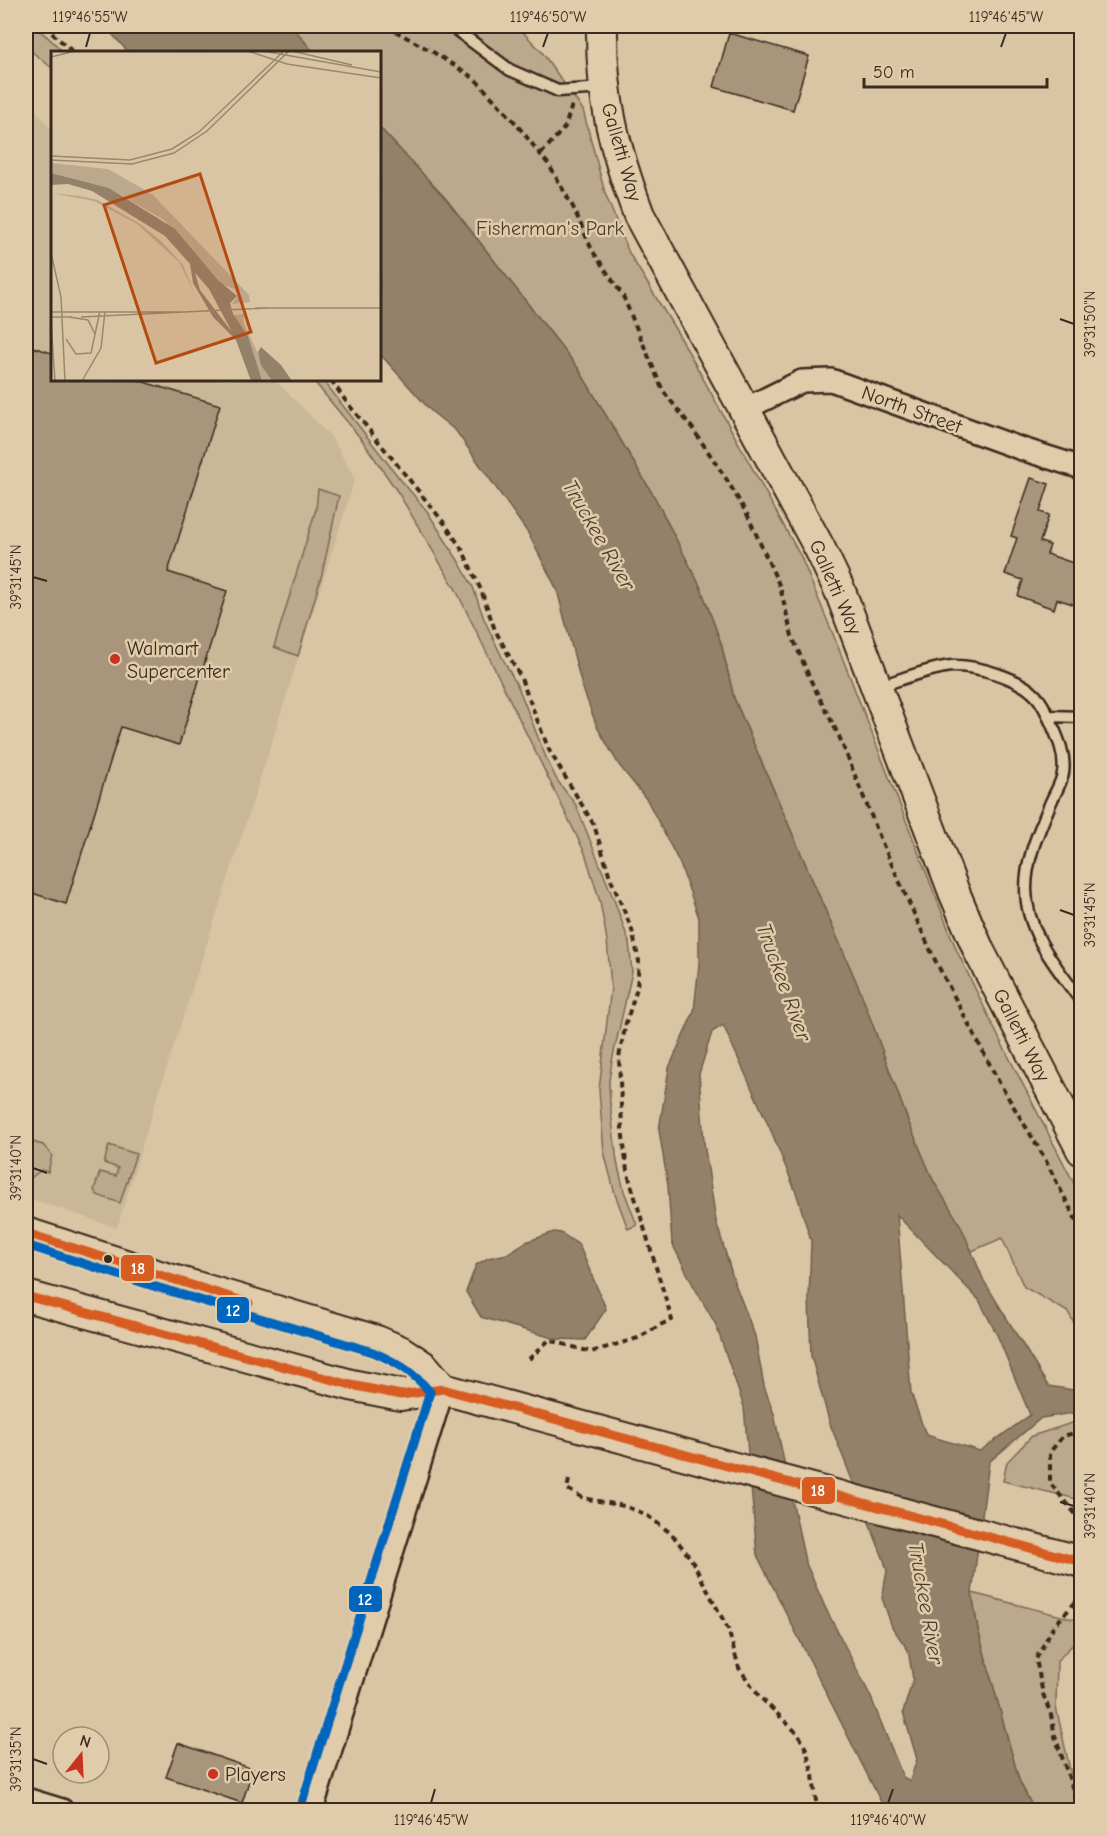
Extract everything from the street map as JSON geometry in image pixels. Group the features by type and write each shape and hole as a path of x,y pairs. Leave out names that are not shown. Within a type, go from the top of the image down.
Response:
{"main road":[{"name":"Galletti Way","path":"602,26 591,89 611,127 624,176 639,215 820,549 840,591 954,892 979,951 1078,1133"},
{"path":"26,1233 156,1275 377,1341 400,1351 424,1367 443,1389"},
{"path":"26,1296 351,1385 400,1395 443,1389 1082,1562"}],"street":[{"name":"North Street","path":"745,409 802,381 831,380 1019,448 1082,468"},
{"path":"312,1810 443,1389"},
{"path":"26,1799 62,1810"}],"lane":[{"path":"451,26 510,70 558,91 591,89"},
{"path":"877,687 952,666 989,671 1023,686 1036,696 1058,737 1063,755 1063,774 1031,851 1026,890 1031,923 1050,959 1082,1002"},
{"path":"1048,716 1082,717"}],"path":[{"path":"44,26 72,51"},
{"path":"386,26 476,79 549,165 573,207 592,250 623,296 663,391 693,429 747,514 780,587 792,636 839,736 883,846 934,958 1000,1084 1044,1157 1082,1232"},
{"path":"541,154 565,127 591,89"},
{"path":"333,381 445,524 463,551 481,590 495,630 520,676 549,750 594,825 610,877 632,930 639,961 637,988 626,1023 619,1057 622,1128 627,1172 672,1320 638,1338 591,1352 549,1340 529,1359"},
{"path":"1082,1431 1063,1436 1050,1452 1050,1483 1082,1522"},
{"path":"569,1480 567,1489 583,1498 624,1506 645,1514 672,1534 691,1559 728,1629 739,1668 759,1696 799,1735 806,1749 813,1775 817,1810"},
{"path":"1077,1810 1051,1715 1042,1694 1036,1659 1053,1628 1082,1595"}],"shaded area":[{"path":"26,99 51,129 51,381 276,381 332,438 355,479 117,1228 26,1197"}],"green space":[{"path":"26,26 41,32 62,51 51,51 51,67 26,47"},
{"name":"Fisherman's Park","path":"292,26 517,26 541,51 583,110 605,193 629,253 683,342 801,557 957,951 1081,1197 1081,1336 1068,1312 1024,1287 1002,1238 972,1251 933,1180 908,1121 861,993 734,698 721,643 700,586 655,498 578,368 446,199 381,129 381,51 312,51"},
{"path":"314,381 324,381 427,511 459,562 473,587 484,619 519,689 547,760 557,780 576,805 629,942 632,972 609,1081 617,1162 624,1191 637,1225 628,1229 615,1194 604,1152 599,1090 611,987 607,940 600,902 585,853 455,588 399,494 362,440"},
{"path":"318,489 339,496 322,574 298,656 274,647 316,509"},
{"path":"26,1140 43,1145 52,1155 48,1172 41,1170 28,1180 26,1179"},
{"path":"109,1145 136,1154 120,1203 97,1195 94,1190 100,1172 116,1176 118,1168 104,1163"},
{"path":"1081,1420 1081,1500 1003,1481 1007,1462 1032,1436"},
{"path":"972,1593 1081,1621 1081,1636 1057,1661 1056,1707 1079,1810 1034,1810 1019,1780 978,1630"}],"water":[{"path":"105,26 292,26 312,51 127,51"},
{"name":"Truckee River","path":"381,129 446,199 578,368 655,498 700,586 721,643 734,698 861,993 908,1121 933,1180 961,1226 984,1281 1048,1386 1073,1390 1080,1412 1041,1418 989,1462 972,1593 978,1630 1019,1780 1034,1810 885,1810 757,1555 744,1407 716,1325 672,1243 668,1186 659,1130 669,1068 694,1011 699,964 699,918 680,864 647,800 619,765 597,727 582,686 557,590 528,533 456,431 431,411 381,355","holes":["723,1025 772,1133 797,1195 811,1241 809,1299 811,1356 830,1424 884,1560 887,1571 882,1598 892,1627 908,1650 913,1679 903,1712 917,1759 910,1781 903,1777 870,1695 825,1607 805,1561 774,1414 764,1386 755,1336 734,1281 716,1221 704,1143 699,1074 712,1032","897,1215 979,1300 998,1337 1030,1415 980,1451 926,1435 911,1393"]},
{"path":"554,1232 561,1233 579,1245 606,1309 585,1340 556,1339 481,1317 466,1292 476,1265 488,1258 507,1254 526,1242"}],"building":[{"path":"729,33 809,56 793,110 714,87"},
{"name":"Walmart Supercenter","path":"26,345 51,353 51,381 140,381 220,405 168,572 227,591 179,745 121,727 66,904 26,891"},
{"path":"1031,478 1049,484 1040,512 1049,515 1040,542 1050,545 1047,554 1082,566 1082,607 1057,599 1054,609 1018,596 1023,580 1005,574 1017,538 1011,536"},
{"name":"Players","path":"178,1743 253,1769 242,1803 166,1777"}],"transit line":[{"name":"18","path":"26,1233 249,1303"},
{"name":"12","path":"26,1245 373,1352 404,1368 430,1392 301,1806"},
{"name":"18","path":"26,1296 351,1385 401,1395 443,1389 1082,1562"}],"place":[{"name":"Walmart Supercenter","path":"115,659"},
{"name":"Players","path":"213,1774"}]}
